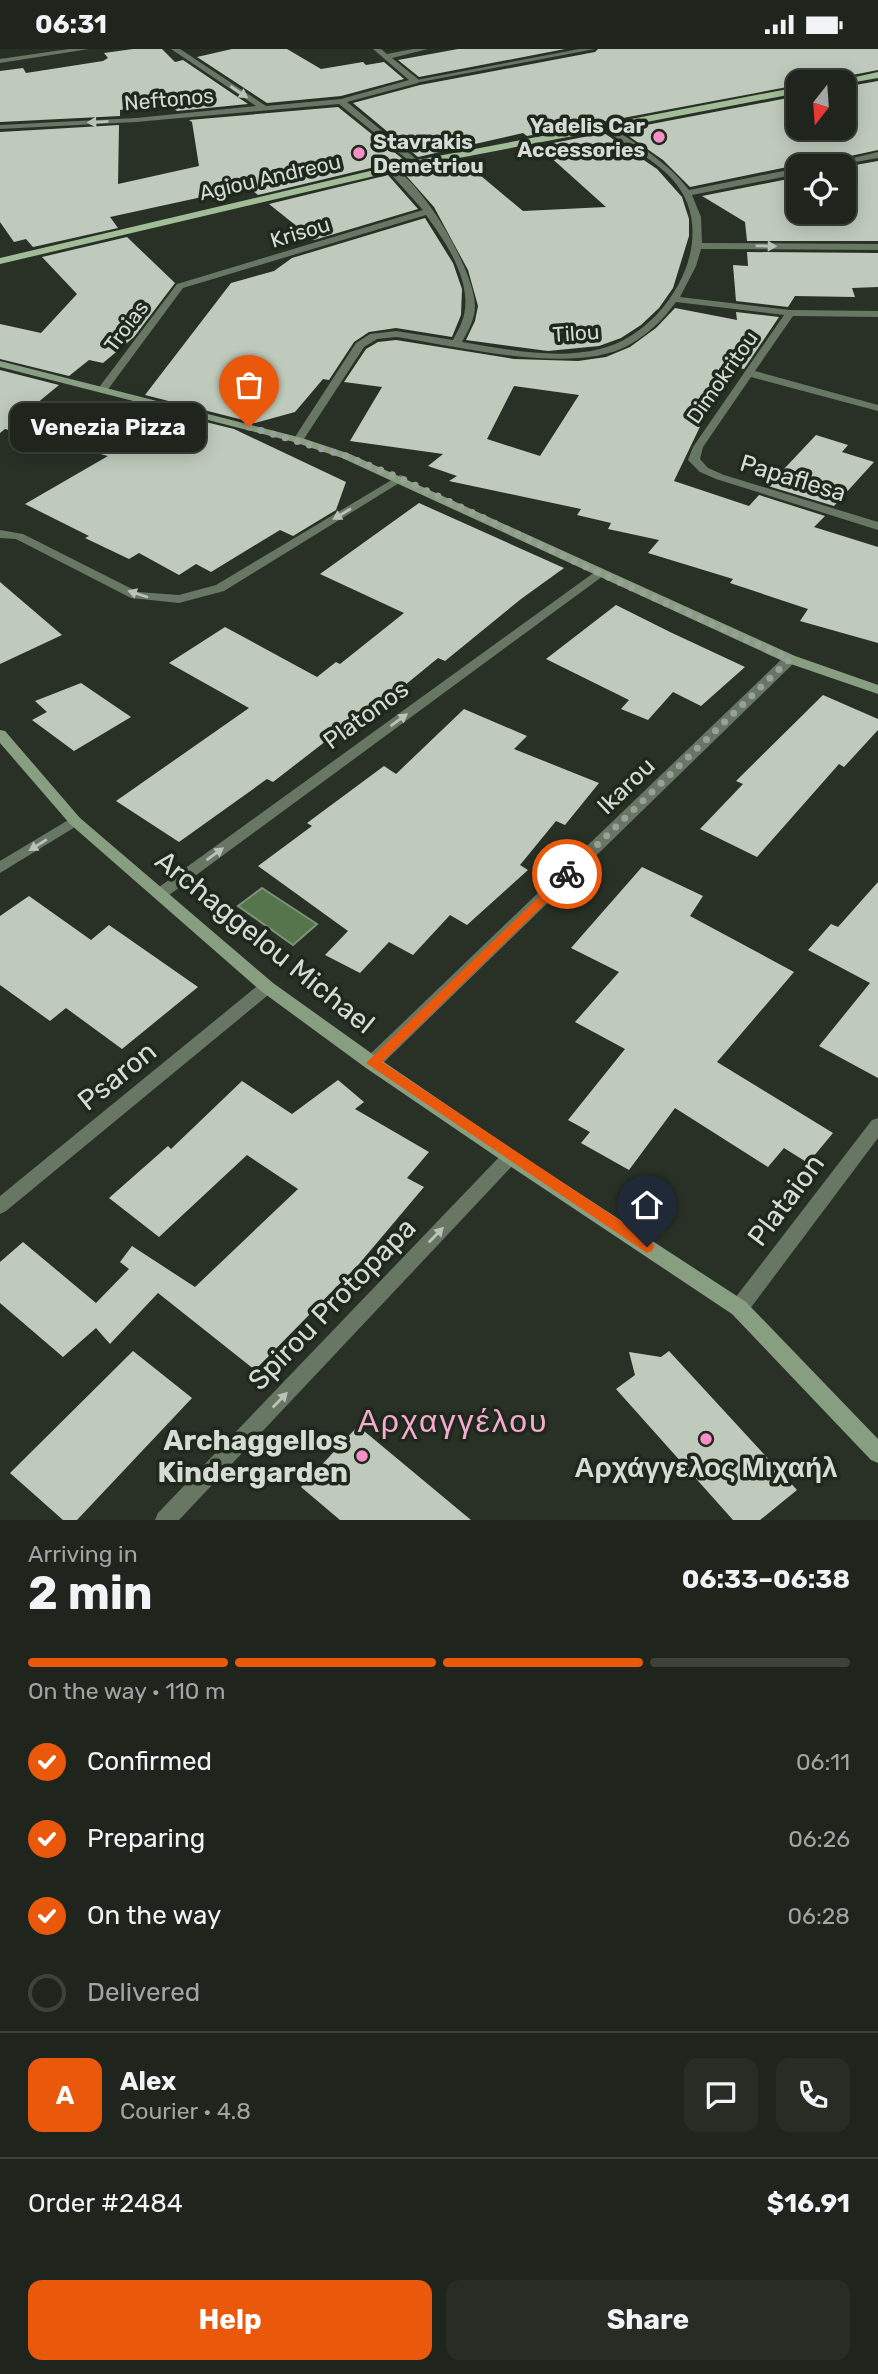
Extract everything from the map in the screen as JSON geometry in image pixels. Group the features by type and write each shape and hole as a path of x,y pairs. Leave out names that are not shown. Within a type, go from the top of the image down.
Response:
{"main road":[{"path":"856,79 878,75"},
{"name":"Agiou Andreou","path":"0,261 418,163 786,92"}],"street":[{"path":"0,61 85,49"},
{"path":"175,49 264,109"},
{"path":"377,49 415,81"},
{"path":"388,56 424,49"},
{"name":"Neftonos","path":"0,127 136,120 341,101 415,81 591,49"},
{"path":"0,53 11,59"},
{"path":"341,101 418,163"},
{"name":"Tilou","path":"298,440 366,340 374,336 396,334 553,355 602,352 628,344 654,323 673,299 688,273 698,246 697,215 687,193 648,157 606,127"},
{"path":"856,159 878,155"},
{"path":"391,169 429,211 442,230 462,271 471,303 470,313 457,342"},
{"path":"687,193 786,173"},
{"name":"Krisou","path":"180,286 429,211"},
{"path":"698,246 878,247"},
{"name":"Troias","path":"102,390 180,286"},
{"name":"Dimokritou","path":"673,299 790,313 878,314"},
{"name":"Dimokritou","path":"698,465 694,460 698,447 790,313"},
{"path":"0,364 298,440 346,456 400,478 599,573 790,659 878,690"},
{"path":"749,373 878,408"},
{"name":"Papaflesa","path":"698,465 720,477 878,526"},
{"path":"0,534 19,536 135,595 179,599 220,588 400,478"},
{"name":"Platonos","path":"160,894 599,573"},
{"name":"Ikarou","path":"372,1063 790,659"},
{"name":"Archaggelou Michael","path":"0,734 75,821 267,987 510,1157 739,1308 878,1453"},
{"path":"0,868 75,821"},
{"name":"Psaron","path":"0,1206 267,987"},
{"name":"Plataion","path":"739,1308 878,1125"},
{"name":"Spirou Protopapa","path":"165,1520 510,1157"}],"shaded area":[{"path":"262,888 317,924 293,945 238,906"}],"building":[{"path":"162,49 175,62 183,60 248,104 177,111 165,103 120,110 120,116 0,122 0,71 23,68 26,73 103,61 108,58 104,53"},
{"path":"232,49 287,49 321,69 363,62 366,65 384,62 404,79 341,96 267,103 197,57"},
{"path":"458,49 565,49 419,77 398,60"},
{"path":"598,49 878,49 878,70 856,74 856,70 786,70 786,87 527,136 523,133 418,157 353,103 420,85 595,52"},
{"path":"878,81 878,150 856,155 786,154 786,167 690,187 663,160 620,130 786,98 786,140 856,140 856,85"},
{"path":"338,107 404,160 258,195 248,187 110,217 118,228 33,247 26,239 14,242 0,222 0,132 119,125 118,184 199,166 192,122 189,120"},
{"path":"604,133 657,169 682,197 689,219 689,236 673,288 659,308 641,325 621,338 599,346 548,351 466,340 475,321 478,306 468,270 434,207 403,172 462,160 523,211 606,207 538,146"},
{"path":"878,161 878,241 747,241 745,222 702,196 786,179 786,224 856,224 856,165"},
{"path":"388,175 418,209 314,240 269,204"},
{"path":"425,218 453,263 462,289 461,315 452,337 396,328 369,332 354,342 329,380 323,379 295,412 255,423 145,395 231,283 274,271 292,258"},
{"path":"127,237 175,283 134,337 103,363 89,360 69,376 0,359 0,324 41,333 77,294 42,257"},
{"path":"747,252 878,253 878,287 852,288 855,297 795,296 788,307 736,301 733,265 748,266"},
{"path":"675,308 737,320 736,312 779,317 744,369 729,366 674,481 749,506 759,495 825,516 814,527 878,547 878,643 800,621 808,609 730,583 733,579 648,553 659,540 608,529 611,523 577,515 581,509 449,481 457,476 428,466 443,454 350,441 382,387 344,382 366,349 378,342 396,340 514,359 578,361 606,357 630,347 656,328","holes":["514,386 579,395 540,456 487,439"]},
{"path":"0,370 59,385 36,404 122,425 137,405 234,429 346,482 336,510 293,536 280,530 211,572 196,564 179,575 139,553 129,559 25,504 108,456 5,429 0,433"},
{"path":"816,435 848,445 842,452 874,462 834,506 768,486"},
{"path":"419,503 564,568 445,661 438,658 371,713 366,710 273,782 267,779 179,842 116,801 249,708 169,663 225,627 317,677 336,662 340,664 404,613 320,574"},
{"path":"0,582 62,635 0,664"},
{"path":"616,605 745,667 701,706 673,692 648,720 621,709 629,700 546,659"},
{"path":"81,683 131,717 74,751 32,720 47,712 35,701"},
{"path":"823,695 878,719 878,730 844,767 839,764 757,857 700,829 743,784 736,781"},
{"path":"464,709 527,736 514,749 599,783 565,825 556,821 520,865 528,870 467,925 450,915 413,955 389,942 360,973 325,955 348,931 258,866 312,826 307,823 384,766 396,774"},
{"path":"642,867 703,896 690,916 794,972 717,1062 833,1133 808,1163 784,1148 768,1167 675,1108 629,1170 581,1143 590,1132 568,1120 625,1049 575,1022 619,972 571,948"},
{"path":"878,882 878,1078 819,1046 870,983 808,950 831,924 838,927"},
{"path":"29,896 91,940 109,925 198,987 122,1049 66,1008 50,1021 0,985 0,916"},
{"path":"338,1080 364,1102 355,1109 429,1152 407,1178 424,1187 359,1264 255,1370 158,1293 110,1344 96,1328 63,1357 0,1303 0,1262 23,1242 96,1303 129,1269 120,1262 132,1246 195,1287 298,1189 247,1155 159,1237 109,1198 168,1146 171,1149 242,1081 292,1114"},
{"path":"133,1351 192,1398 77,1520 63,1520 10,1473"},
{"name":"Αρχάγγελος Μιχαήλ","path":"669,1351 797,1490 760,1520 733,1520 616,1389 635,1375 629,1352 661,1357"},
{"name":"Archaggellos Kindergarden","path":"358,1426 471,1520 340,1520 301,1487"}],"way so far":[{"path":"249,427 346,456 400,478 599,573 790,659 567,874"}],"place":[{"name":"Yadelis Car Accessories","path":"659,137"},
{"name":"Stavrakis Demetriou","path":"359,153"},
{"name":"Venezia Pizza","path":"249,427"},
{"name":"Αρχάγγελος Μιχαήλ","path":"706,1439"},
{"name":"Archaggellos Kindergarden","path":"362,1456"}],"district":[{"name":"Αρχαγγέλου","path":"453,1421"}],"route":[{"path":"567,874 372,1063 647,1247"}]}
